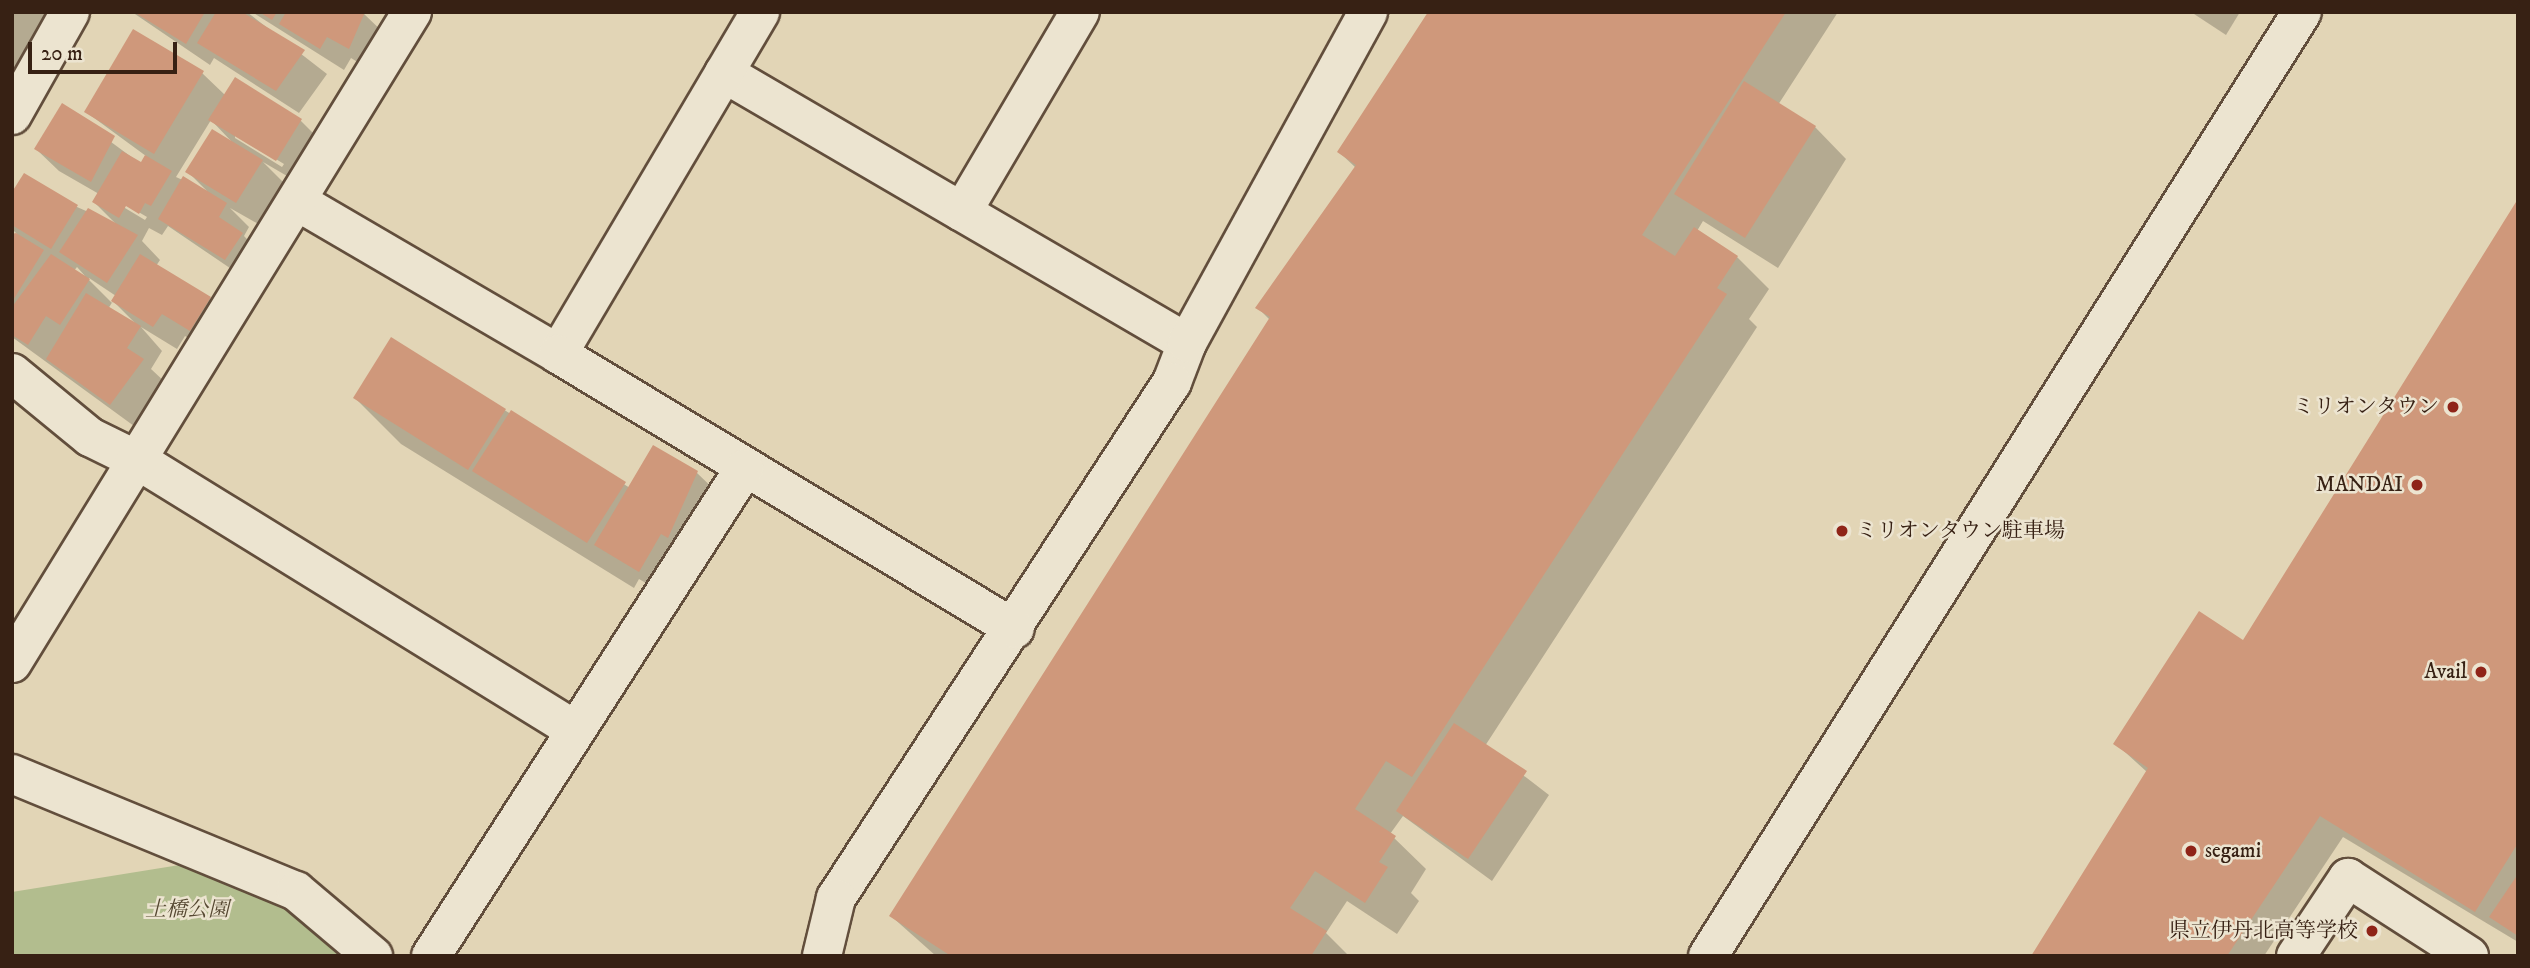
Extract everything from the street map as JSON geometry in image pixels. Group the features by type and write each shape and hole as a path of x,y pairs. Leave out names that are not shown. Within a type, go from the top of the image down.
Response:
{"street":[{"path":"12,115 70,12"},
{"path":"12,663 300,203 412,12"},
{"path":"558,354 760,12"},
{"path":"962,212 1080,12"},
{"path":"1708,956 2302,12"},
{"path":"822,956 836,898 1014,629 1172,382 1187,343 1361,15"},
{"path":"724,73 1187,343"},
{"path":"300,203 558,354 744,469 1014,629"},
{"path":"12,373 90,437 139,461 575,730"},
{"path":"431,956 744,469"},
{"path":"12,774 296,891 373,956"},
{"path":"2296,956 2348,878 2469,956"}],"green space":[{"name":"土橋公園","path":"192,863 278,894 349,956 12,956 12,892"}],"building":[{"path":"134,12 205,12 186,44"},
{"path":"216,12 242,12 305,50 276,91 197,43"},
{"path":"259,12 277,12 272,20"},
{"path":"286,12 365,12 349,49 327,37 320,49 279,24"},
{"path":"1428,12 1786,12 1642,235 1675,256 1694,227 1738,256 1717,288 1727,294 1412,777 1386,761 1355,809 1396,836 1379,862 1388,867 1365,903 1315,871 1290,908 1327,931 1311,956 951,956 889,916 1270,317 1255,308 1356,165 1337,152"},
{"path":"133,29 204,71 154,154 84,112"},
{"path":"235,77 302,119 276,161 208,120"},
{"path":"1744,81 1816,126 1745,238 1674,194"},
{"path":"62,103 115,136 91,182 34,149"},
{"path":"212,129 263,160 236,203 185,172"},
{"path":"122,151 141,162 145,155 172,171 151,206 145,203 139,214 126,206 119,218 92,202"},
{"path":"24,173 78,205 51,249 12,225 12,192"},
{"path":"183,176 227,203 219,217 243,233 225,260 158,219"},
{"name":"ミリオンタウン","path":"2516,202 2518,843 2475,912 2320,816 2227,956 2031,956 2148,768 2113,744 2199,611 2243,640"},
{"path":"88,208 138,235 107,283 59,252"},
{"path":"16,233 44,250 12,302 12,234"},
{"path":"51,254 90,279 60,325 46,316 28,345 12,335 12,307"},
{"path":"140,254 211,297 190,331 162,314 153,327 111,301"},
{"path":"86,293 141,326 127,348 144,359 110,405 46,359"},
{"path":"391,337 506,409 468,470 353,398"},
{"path":"511,410 626,482 587,543 472,471"},
{"path":"653,445 698,471 668,538 661,534 639,572 594,545"},
{"path":"1454,723 1527,771 1468,859 1396,811"},
{"path":"2518,874 2518,936 2489,917"}],"place":[{"name":"ミリオンタウン","path":"2453,407"},
{"name":"MANDAI","path":"2417,485"},
{"name":"ミリオンタウン駐車場","path":"1842,531"},
{"name":"Avail","path":"2481,672"},
{"name":"segami","path":"2191,851"},
{"name":"県立伊丹北高等学校","path":"2372,931"}]}
